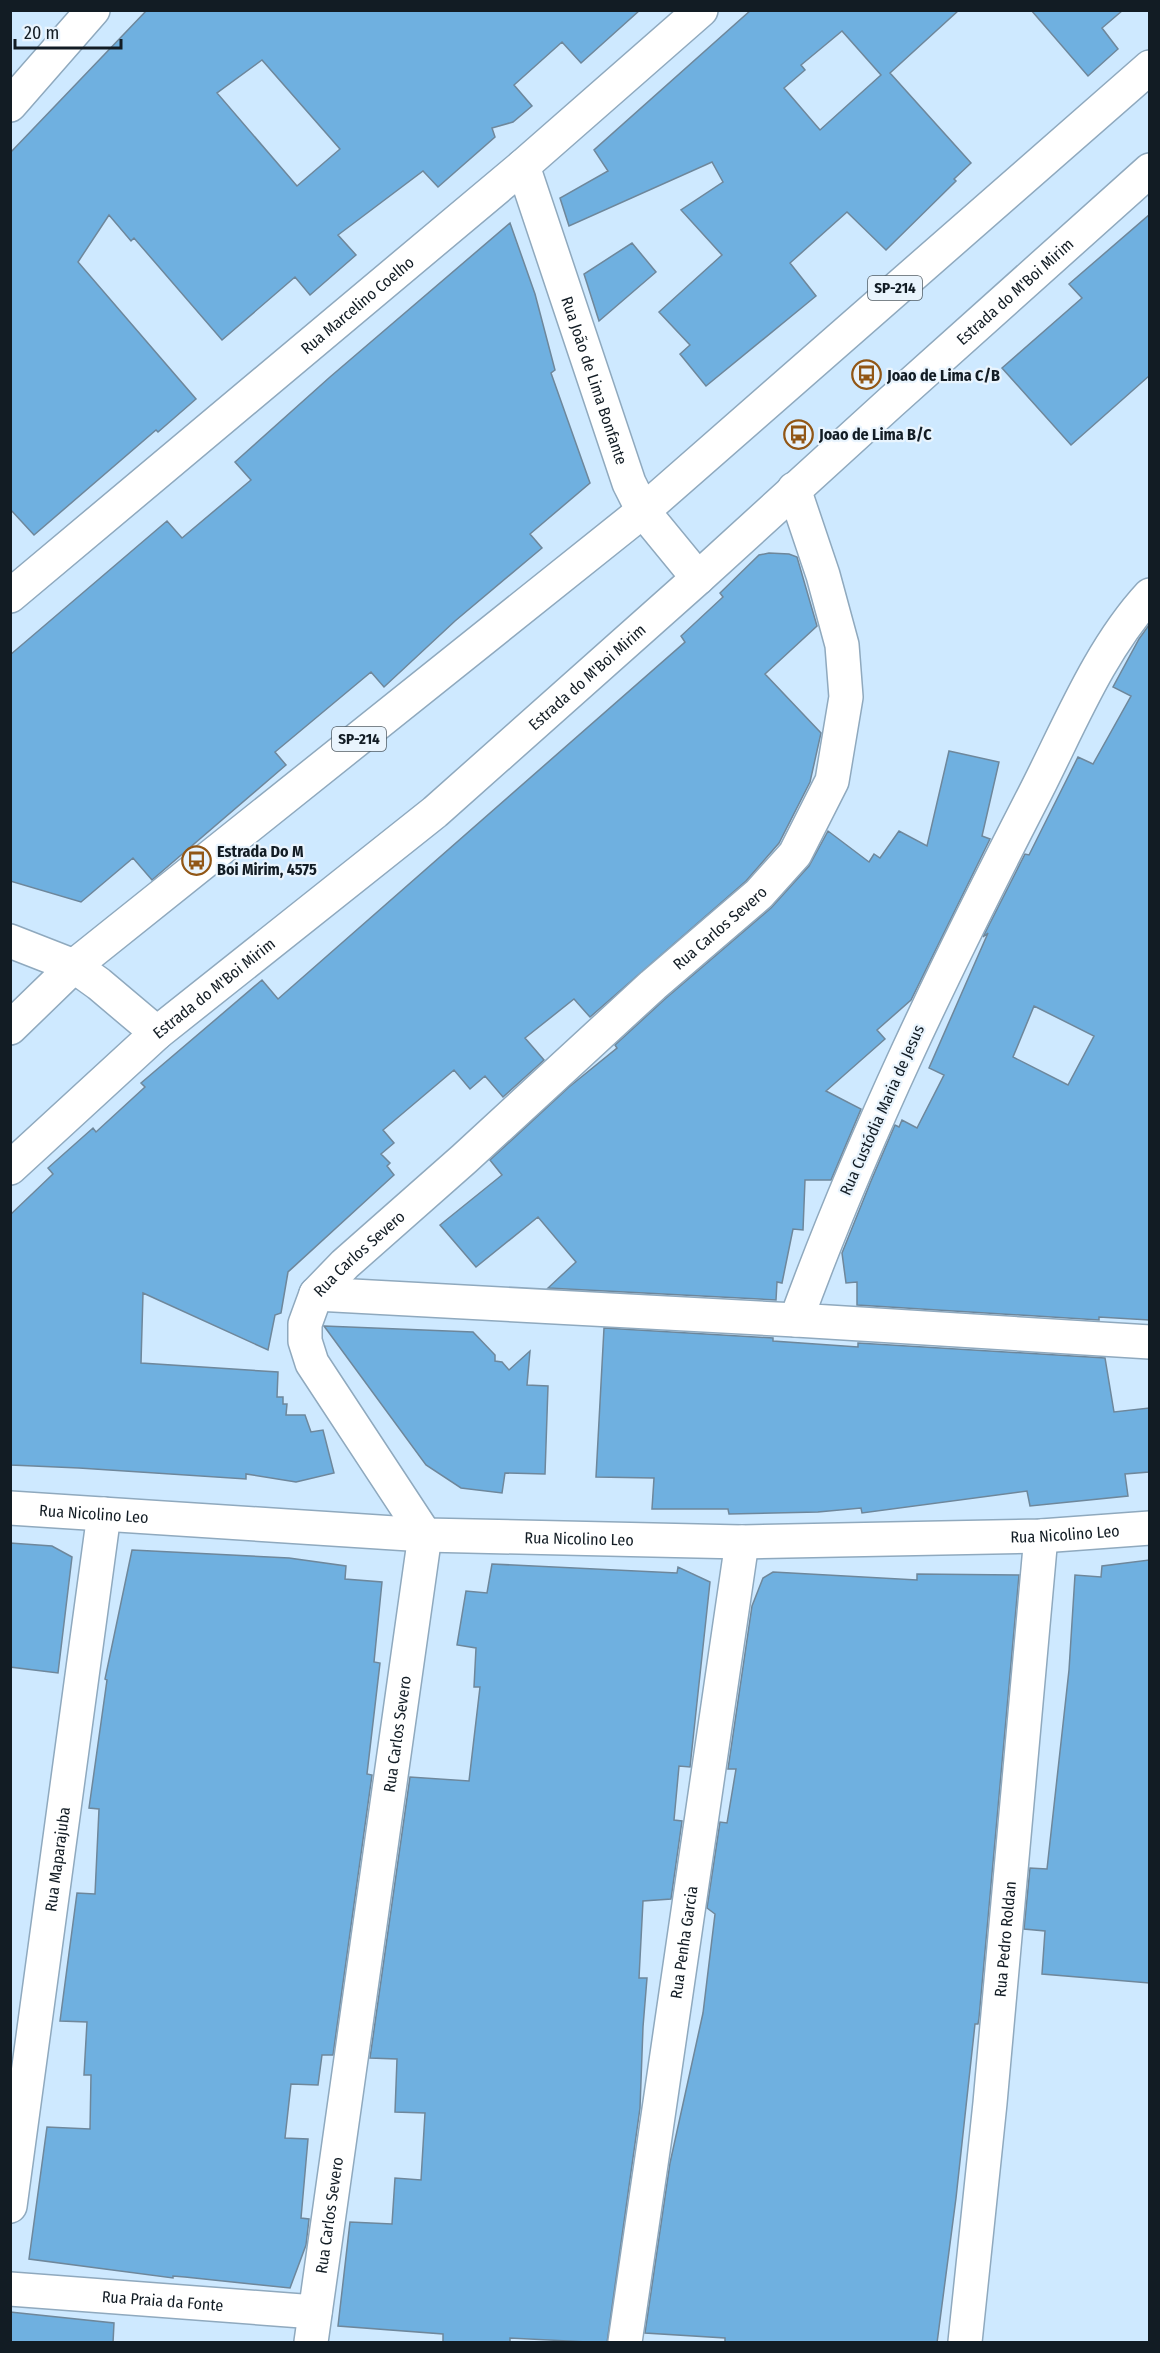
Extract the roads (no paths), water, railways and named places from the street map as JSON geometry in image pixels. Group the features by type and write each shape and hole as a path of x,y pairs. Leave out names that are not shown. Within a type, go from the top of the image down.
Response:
{"street":[{"path":"10,105 93,10"},
{"name":"Rua Marcelino Coelho","path":"10,596 523,166 701,10"},
{"name":"SP-214","path":"10,1028 74,966 643,511 1149,67"},
{"name":"Rua João de Lima Bonfante","path":"523,166 629,483 643,511 698,578"},
{"name":"Estrada do M'Boi Mirim","path":"10,1168 157,1033 435,812 698,578 1149,170"},
{"name":"Rua Carlos Severo","path":"313,2327 425,1535 312,1363 305,1341 305,1324 316,1294 345,1264 464,1159 653,985 759,894 795,854 832,781 846,697 842,645 823,575 794,489"},
{"name":"Rua Custódia Maria de Jesus","path":"796,1320 825,1238 882,1106 935,992 1106,655 1149,595"},
{"path":"10,941 74,966 157,1033"},
{"path":"316,1294 1149,1342"},
{"name":"Rua Nicolino Leo","path":"10,1508 425,1535 742,1542 1041,1536 1149,1528"},
{"name":"Rua Maparajuba","path":"10,2206 104,1514"},
{"name":"Rua Pedro Roldan","path":"964,2343 990,2103 1041,1536"},
{"name":"Rua Penha Garcia","path":"625,2343 742,1542"},
{"name":"Rua Praia da Fonte","path":"10,2289 313,2327"}],"place":[{"name":"Joao de Lima C/B","path":"866,375"},
{"name":"Joao de Lima B/C","path":"798,434"},
{"name":"Estrada Do M Boi Mirim, 4575","path":"196,860"}]}
